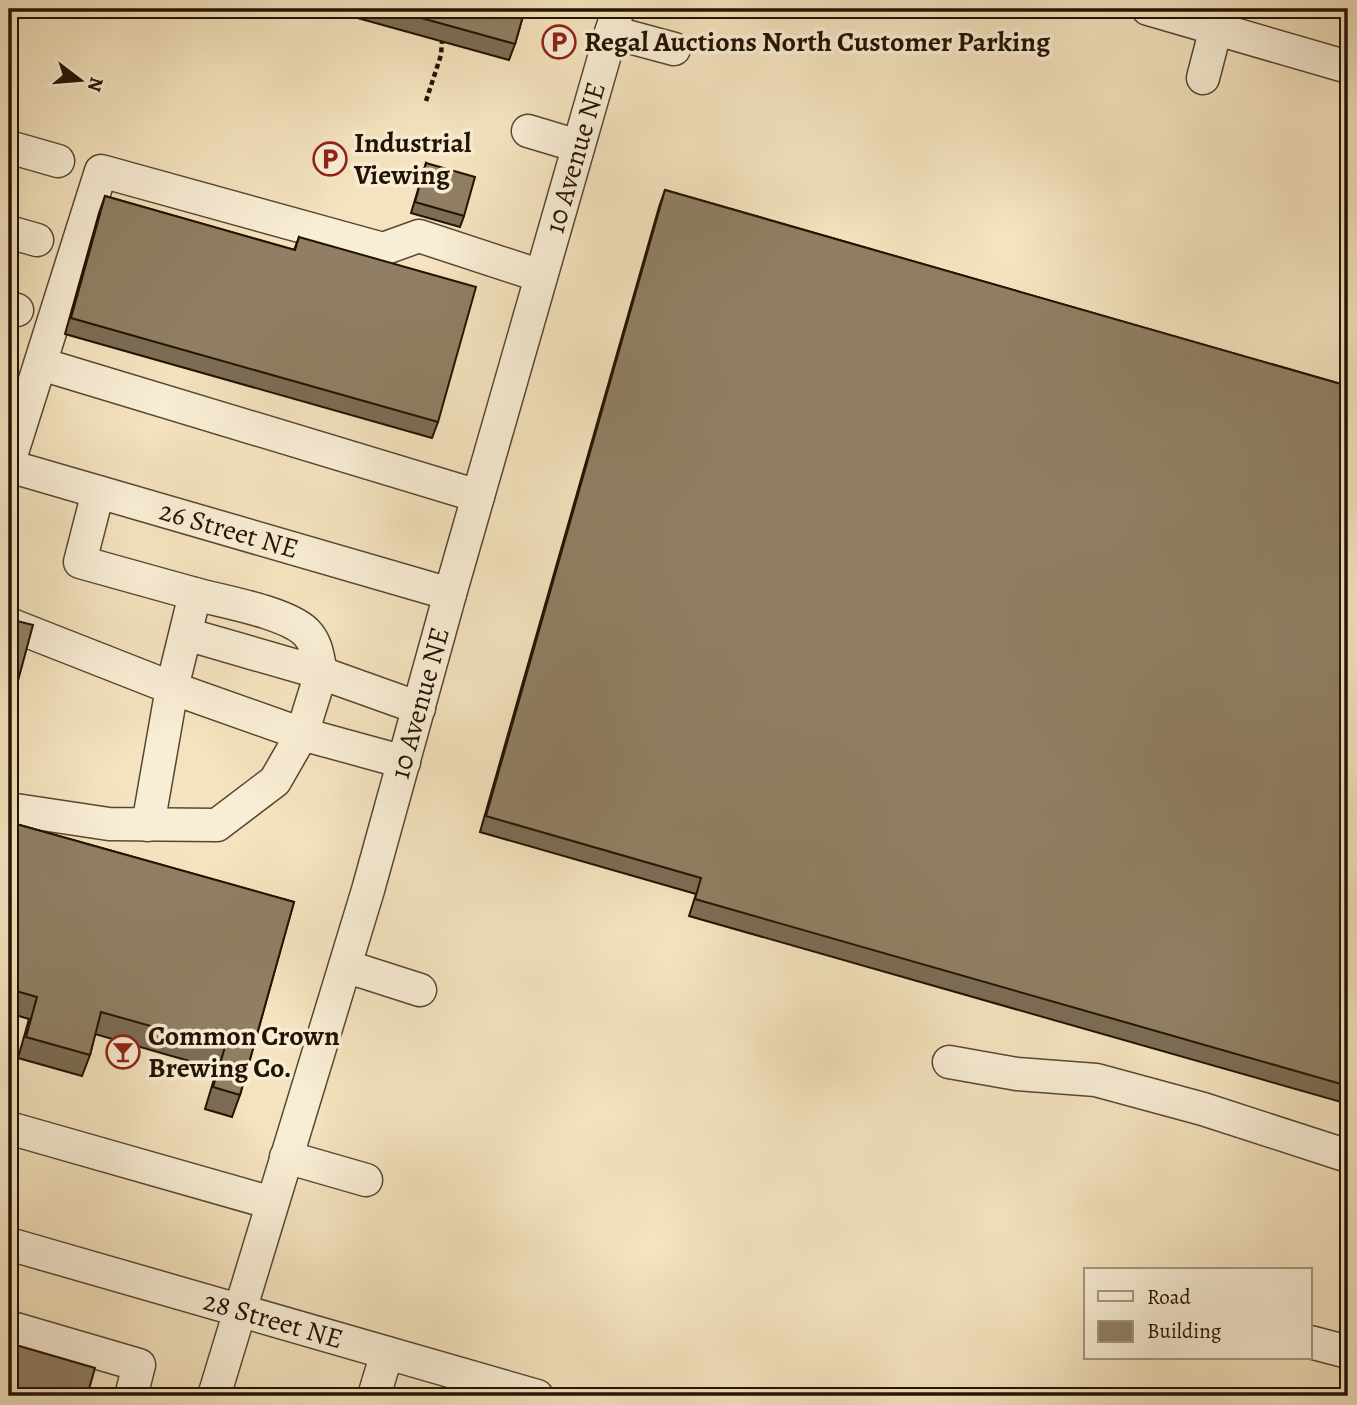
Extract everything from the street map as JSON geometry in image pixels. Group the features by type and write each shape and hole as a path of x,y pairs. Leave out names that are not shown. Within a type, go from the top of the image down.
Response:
{"street":[{"path":"1148,9 1201,19 1348,67"},
{"path":"1201,19 1203,78"},
{"path":"614,20 674,49"},
{"name":"10 Avenue NE","path":"214,1396 345,966 614,20"},
{"path":"528,131 578,146"},
{"path":"9,147 58,161"},
{"path":"9,464 101,171 383,249 419,236 541,276"},
{"path":"41,364 478,496"},
{"name":"26 Street NE","path":"9,464 450,594"},
{"path":"9,809 109,824 217,825 275,781 302,734 321,673 316,648 306,632 287,619 80,562 98,492"},
{"path":"148,825 172,688 195,594"},
{"path":"9,624 172,688 302,734 404,762"},
{"path":"186,634 321,673 419,708"},
{"path":"345,966 420,990"},
{"path":"949,1062 1017,1074 1096,1080 1203,1110 1348,1156"},
{"path":"9,1128 272,1203"},
{"path":"286,1157 366,1180"},
{"name":"28 Street NE","path":"9,1244 537,1396"},
{"path":"9,1327 139,1365 131,1396"},
{"path":"1312,1343 1348,1352"},
{"path":"374,1396 387,1353"}],"path":[{"path":"426,101 441,55 442,42"}],"building":[{"path":"389,9 525,9 515,44"},
{"path":"426,163 475,177 464,216 415,202"},
{"path":"665,190 1348,386 1348,1086 695,899 701,878 486,816"},
{"path":"105,196 295,250 299,237 476,287 438,422 71,318"},
{"path":"9,619 33,625 9,714"},
{"path":"9,822 294,902 240,1095 213,1087 225,1047 101,1012 90,1055 26,1037 37,997 9,989"},
{"path":"9,1343 95,1368 87,1396 9,1396"}],"place":[{"name":"Regal Auctions North Customer Parking","path":"559,42"},
{"name":"Industrial Viewing","path":"330,159"},
{"name":"Common Crown Brewing Co.","path":"123,1052"}]}
